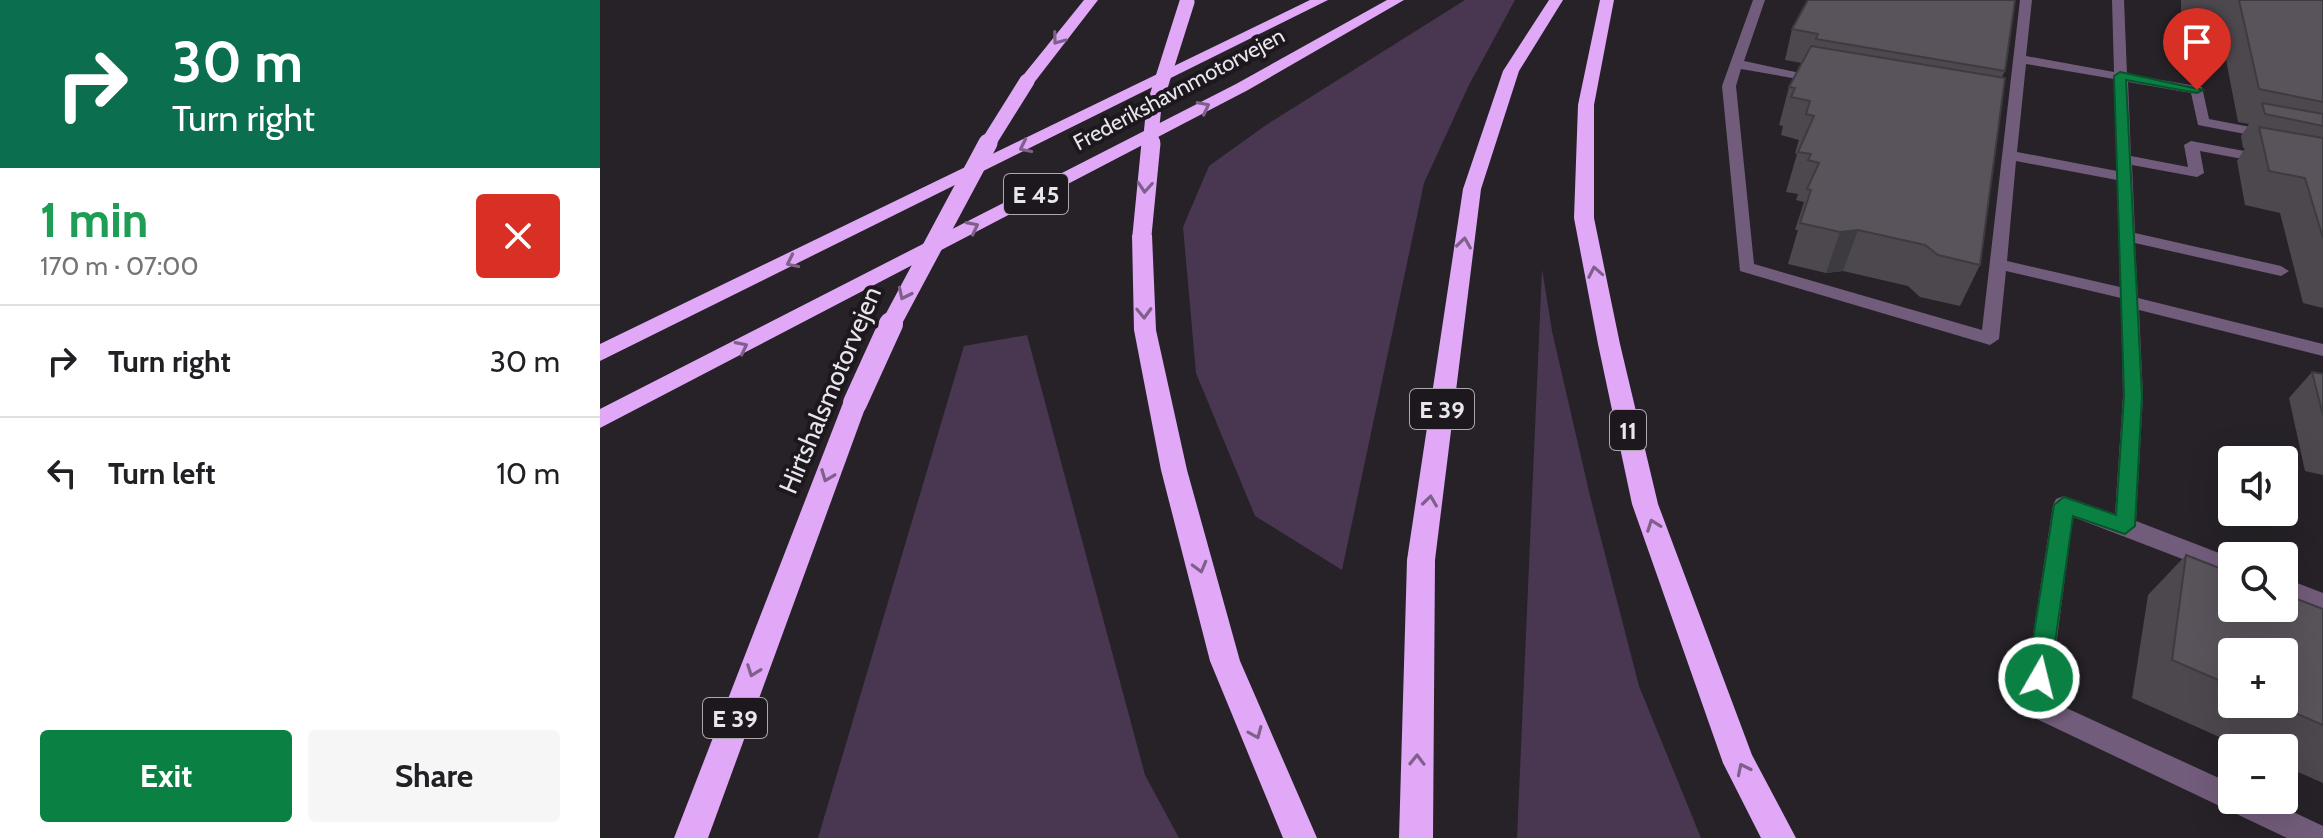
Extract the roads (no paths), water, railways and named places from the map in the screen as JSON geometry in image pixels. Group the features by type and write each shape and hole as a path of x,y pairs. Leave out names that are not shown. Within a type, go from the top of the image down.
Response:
{"highway":[{"name":"Hirtshalsmotorvejen","path":"691,838 855,403 945,214 1027,81 1091,0"},
{"name":"Frederikshavnmotorvejen","path":"600,350 754,280 1321,0"},
{"name":"Frederikshavnmotorvejen","path":"600,421 1242,87 1397,0"},
{"name":"E 39","path":"1416,838 1421,560 1472,189 1511,71 1556,0"},
{"name":"11","path":"1607,0 1586,105 1584,218 1609,344 1645,504 1739,763 1779,838"},
{"path":"1188,1 1154,106 1142,235 1145,330 1174,470 1225,661 1300,838"}],"street":[{"path":"1759,0 1729,86 1746,267 1990,339 2010,155 2007,112 2020,59 2021,8"},
{"path":"2118,0 2133,396 2125,526"},
{"path":"2020,59 2197,90 2203,122 2323,145"},
{"path":"1737,64 1830,80"},
{"path":"2124,159 2197,173 2191,145 2323,170"},
{"path":"2010,155 2124,177"},
{"path":"2127,236 2281,271"},
{"path":"1998,264 2323,350"},
{"path":"2218,563 2064,505 2035,706 2218,792"},
{"path":"2298,593 2323,603"},
{"path":"2266,814 2318,838"}]}
